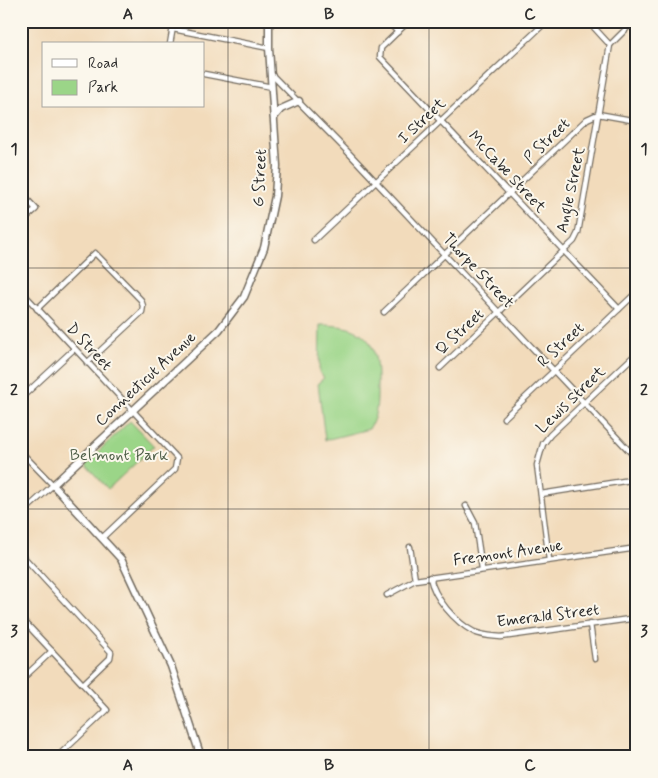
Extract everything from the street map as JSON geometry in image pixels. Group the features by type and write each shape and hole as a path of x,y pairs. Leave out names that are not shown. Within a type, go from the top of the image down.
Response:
{"street":[{"path":"170,42 174,21"},
{"name":"G Street","path":"223,326 243,299 254,275 264,248 271,219 277,166 269,48 270,21"},
{"path":"388,21 398,32 409,21"},
{"name":"I Street","path":"314,240 547,21"},
{"path":"588,21 610,45 634,21"},
{"path":"173,29 269,48"},
{"name":"McCabe Street","path":"398,32 379,52 380,57 619,308"},
{"name":"Angle Street","path":"564,251 574,241 578,233 610,45"},
{"path":"205,74 272,88"},
{"name":"Thorpe Street","path":"271,74 445,254 637,459"},
{"path":"274,117 281,109 299,101"},
{"path":"598,114 637,121"},
{"name":"P Street","path":"384,312 587,119 598,114"},
{"path":"21,193 36,209 21,222"},
{"name":"Q Street","path":"440,368 564,251"},
{"path":"37,309 95,253 143,306 142,312 87,363"},
{"name":"D Street","path":"21,291 177,458 175,469 102,538"},
{"name":"R Street","path":"504,418 637,292"},
{"name":"Connecticut Avenue","path":"21,514 223,326"},
{"path":"21,398 74,349"},
{"name":"Lewis Street","path":"549,560 537,465 543,444 637,353"},
{"path":"630,452 637,445"},
{"path":"21,452 121,559 158,635 179,690 201,757"},
{"path":"540,494 637,479"},
{"path":"466,506 475,523 482,569"},
{"path":"410,547 414,580"},
{"name":"Fremont Avenue","path":"387,595 414,580 637,548"},
{"path":"21,554 111,652 110,658 83,684"},
{"name":"Emerald Street","path":"430,578 436,596 460,622 473,631 486,636 501,637 637,618"},
{"path":"21,618 107,710 57,757"},
{"path":"590,624 595,659"},
{"path":"21,680 52,651"}],"green space":[{"path":"320,325 348,328 366,338 375,356 377,369 376,407 369,429 325,440 318,383 324,378 319,372"},
{"name":"Belmont Park","path":"130,421 154,446 108,489 85,464"}]}
